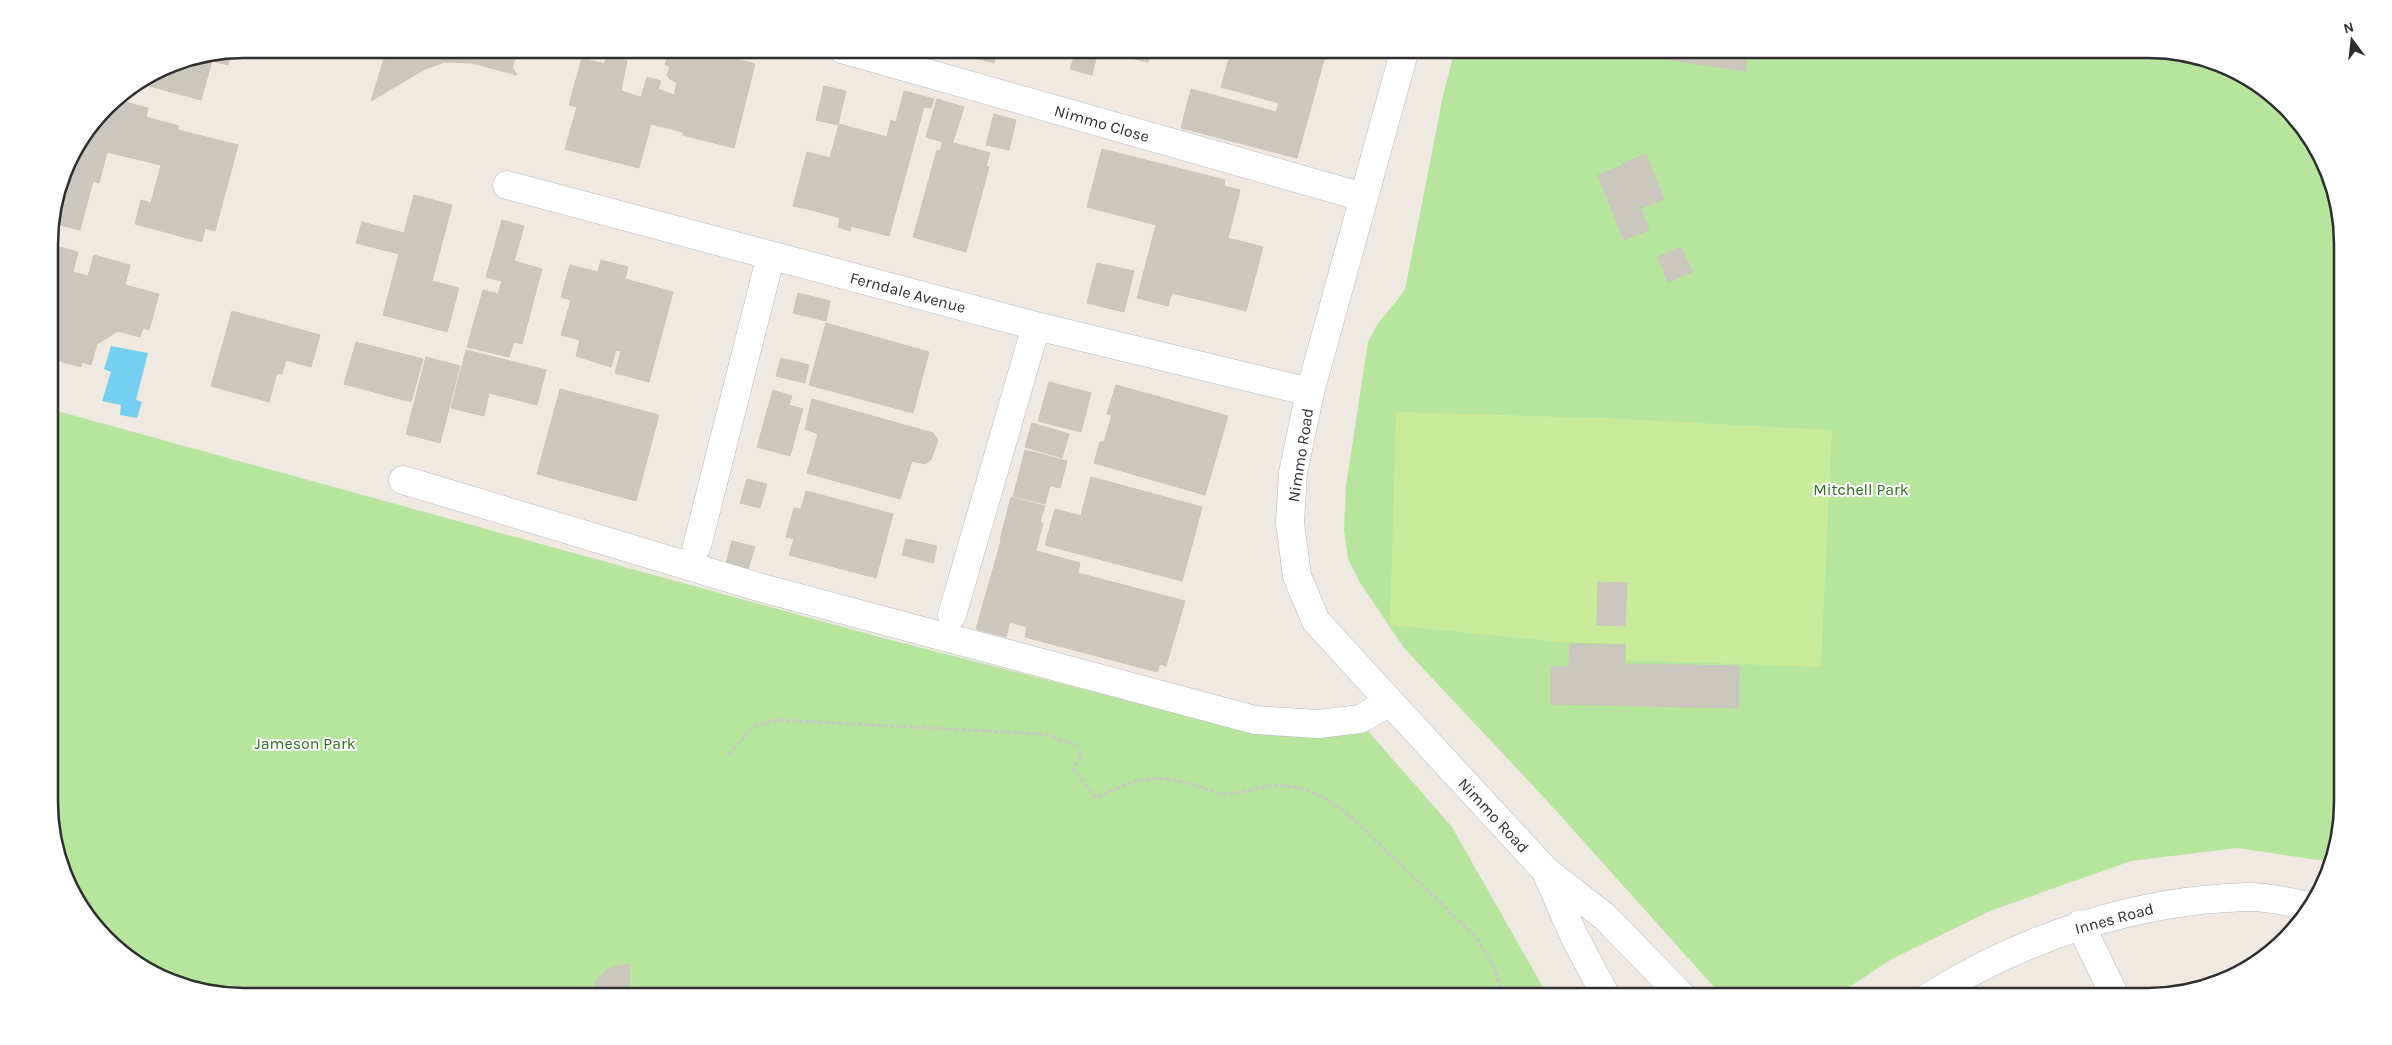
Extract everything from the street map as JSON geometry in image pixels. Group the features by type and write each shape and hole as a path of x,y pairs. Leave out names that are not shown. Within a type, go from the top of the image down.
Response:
{"street":[{"name":"Nimmo Close","path":"874,58 1363,197"},
{"name":"Nimmo Road","path":"1402,58 1310,392 1293,472 1290,523 1297,576 1316,621 1390,702 1545,870 1605,917 1674,988"},
{"name":"Ferndale Avenue","path":"507,185 1036,326 1310,392"},
{"path":"697,546 772,255"},
{"path":"952,616 1036,326"},
{"path":"403,480 762,588 1039,664 1255,720 1318,724 1360,719 1390,702"},
{"name":"Nimmo Road","path":"1545,870 1574,936 1602,988"},
{"name":"Innes Road","path":"1945,988 2016,950 2080,924 2162,905 2249,897 2303,905"},
{"path":"2080,924 2111,988"}],"path":[{"path":"729,755 753,726 777,720 1045,734 1076,745 1081,754 1074,769 1096,798 1133,781 1156,778 1191,784 1215,793 1230,794 1272,786 1294,787 1312,791 1328,799 1350,816 1475,936 1492,963 1501,988"}],"green space":[{"name":"Mitchell Park","path":"1453,58 2161,58 2185,61 2208,67 2242,82 2262,96 2296,130 2310,151 2325,184 2331,207 2334,231 2334,814 2331,838 2325,861 2237,848 2131,861 1990,911 1890,960 1848,988 1715,988 1550,804 1404,648 1359,581 1348,559 1344,530 1346,486 1368,342 1377,325 1405,290 1443,96"},
{"name":"Jameson Park","path":"58,411 883,638 1239,729 1368,731 1452,827 1543,988 244,988 207,984 184,978 150,963 130,949 96,915 82,894 72,873 61,838 58,814"},
{"path":"1396,412 1604,418 1832,430 1821,667 1626,660 1626,644 1558,642 1390,625"}],"water":[{"path":"111,346 148,353 136,400 142,402 137,418 120,415 121,405 102,401 111,372 104,369"}],"building":[{"path":"230,58 228,65 212,61 201,100 146,85 184,67 207,61"},
{"path":"384,58 516,58 512,67 517,75 472,63 445,62 425,69 371,101"},
{"path":"582,58 604,64 606,58 627,61 621,91 641,97 647,77 661,81 658,89 674,95 677,83 667,75 670,66 665,65 667,58 733,58 755,64 734,148 683,135 683,132 651,124 639,168 565,149 577,107 569,105"},
{"path":"975,58 995,58 994,63"},
{"path":"1074,58 1096,58 1092,75 1070,69"},
{"path":"1130,58 1149,58 1148,62"},
{"path":"1229,58 1325,58 1297,158 1181,128 1191,89 1276,112 1279,103 1221,87"},
{"path":"1666,58 1747,58 1745,71"},
{"path":"824,86 846,91 838,125 816,120"},
{"path":"904,91 934,99 931,108 924,107 889,236 851,226 850,231 838,227 840,218 816,211 839,124 887,137 891,120 896,122"},
{"path":"937,99 964,107 952,145 926,137"},
{"path":"124,102 148,108 146,117 179,126 178,130 238,145 215,231 205,228 202,242 135,224 141,200 151,203 161,165 107,152 99,183 93,181 80,230 59,225 67,184 82,150 96,130"},
{"path":"994,114 1016,120 1009,150 986,145"},
{"path":"943,140 990,153 986,166 989,167 966,252 913,237 937,150 940,151"},
{"path":"1102,149 1225,180 1224,186 1240,190 1228,238 1263,247 1246,311 1172,293 1168,306 1137,298 1156,225 1087,207"},
{"path":"807,152 830,158 816,211 793,206"},
{"path":"1646,154 1664,199 1641,208 1623,163"},
{"path":"1624,165 1649,230 1624,240 1598,175"},
{"path":"414,195 452,205 432,281 459,288 447,332 383,315 399,254 356,243 362,222 404,233"},
{"path":"502,220 524,226 514,261 542,269 522,344 514,342 509,357 467,347 483,290 498,294 502,281 486,277"},
{"path":"58,246 78,252 73,272 88,276 94,255 130,265 125,285 159,294 149,330 143,328 140,337 118,331 97,344 91,365 82,362 81,367 58,361"},
{"path":"1681,247 1692,272 1668,282 1658,257"},
{"path":"601,260 628,267 625,279 673,292 649,382 615,373 621,351 616,350 611,367 576,356 580,340 561,335 571,300 561,297 570,265 598,272"},
{"path":"1097,263 1134,271 1124,312 1087,303"},
{"path":"798,293 830,301 826,321 793,313"},
{"path":"232,311 320,335 311,367 286,360 282,374 277,373 269,402 211,386"},
{"path":"826,323 929,352 913,413 809,385"},
{"path":"356,342 423,359 411,402 344,384"},
{"path":"466,350 546,370 537,405 489,393 484,416 451,408"},
{"path":"426,357 460,366 440,443 406,434"},
{"path":"781,358 809,365 805,383 776,376"},
{"path":"1049,382 1091,393 1081,432 1038,421"},
{"path":"1116,385 1228,416 1205,495 1094,463 1100,442 1104,442 1112,415 1107,414"},
{"path":"560,389 659,415 636,501 537,474"},
{"path":"773,390 792,396 789,405 803,409 790,456 757,447"},
{"path":"812,399 933,433 938,440 931,460 925,464 912,461 900,499 807,473 818,434 805,429"},
{"path":"1032,423 1069,434 1062,458 1025,447"},
{"path":"1025,450 1067,461 1060,488 1018,478"},
{"path":"1091,477 1202,507 1192,545 1081,515"},
{"path":"1018,478 1050,486 1045,504 1013,496"},
{"path":"747,479 767,484 760,508 740,503"},
{"path":"806,491 893,514 876,578 789,555 794,539 786,537 794,508 801,509"},
{"path":"1011,497 1045,506 1040,522 1043,523 1036,550 1000,540"},
{"path":"1055,509 1192,545 1182,581 1045,545"},
{"path":"906,539 937,546 933,563 902,555"},
{"path":"732,541 755,547 748,569 726,563"},
{"path":"1001,541 1080,563 1078,573 1185,601 1166,666 1160,664 1157,672 1025,637 1027,627 1010,622 1006,637 976,629"},
{"path":"1598,582 1627,583 1625,626 1597,625"},
{"path":"1570,644 1625,645 1624,664 1739,666 1738,708 1551,704 1551,667 1569,667"},
{"path":"621,965 630,965 629,988 594,988 598,978 608,969"}]}
